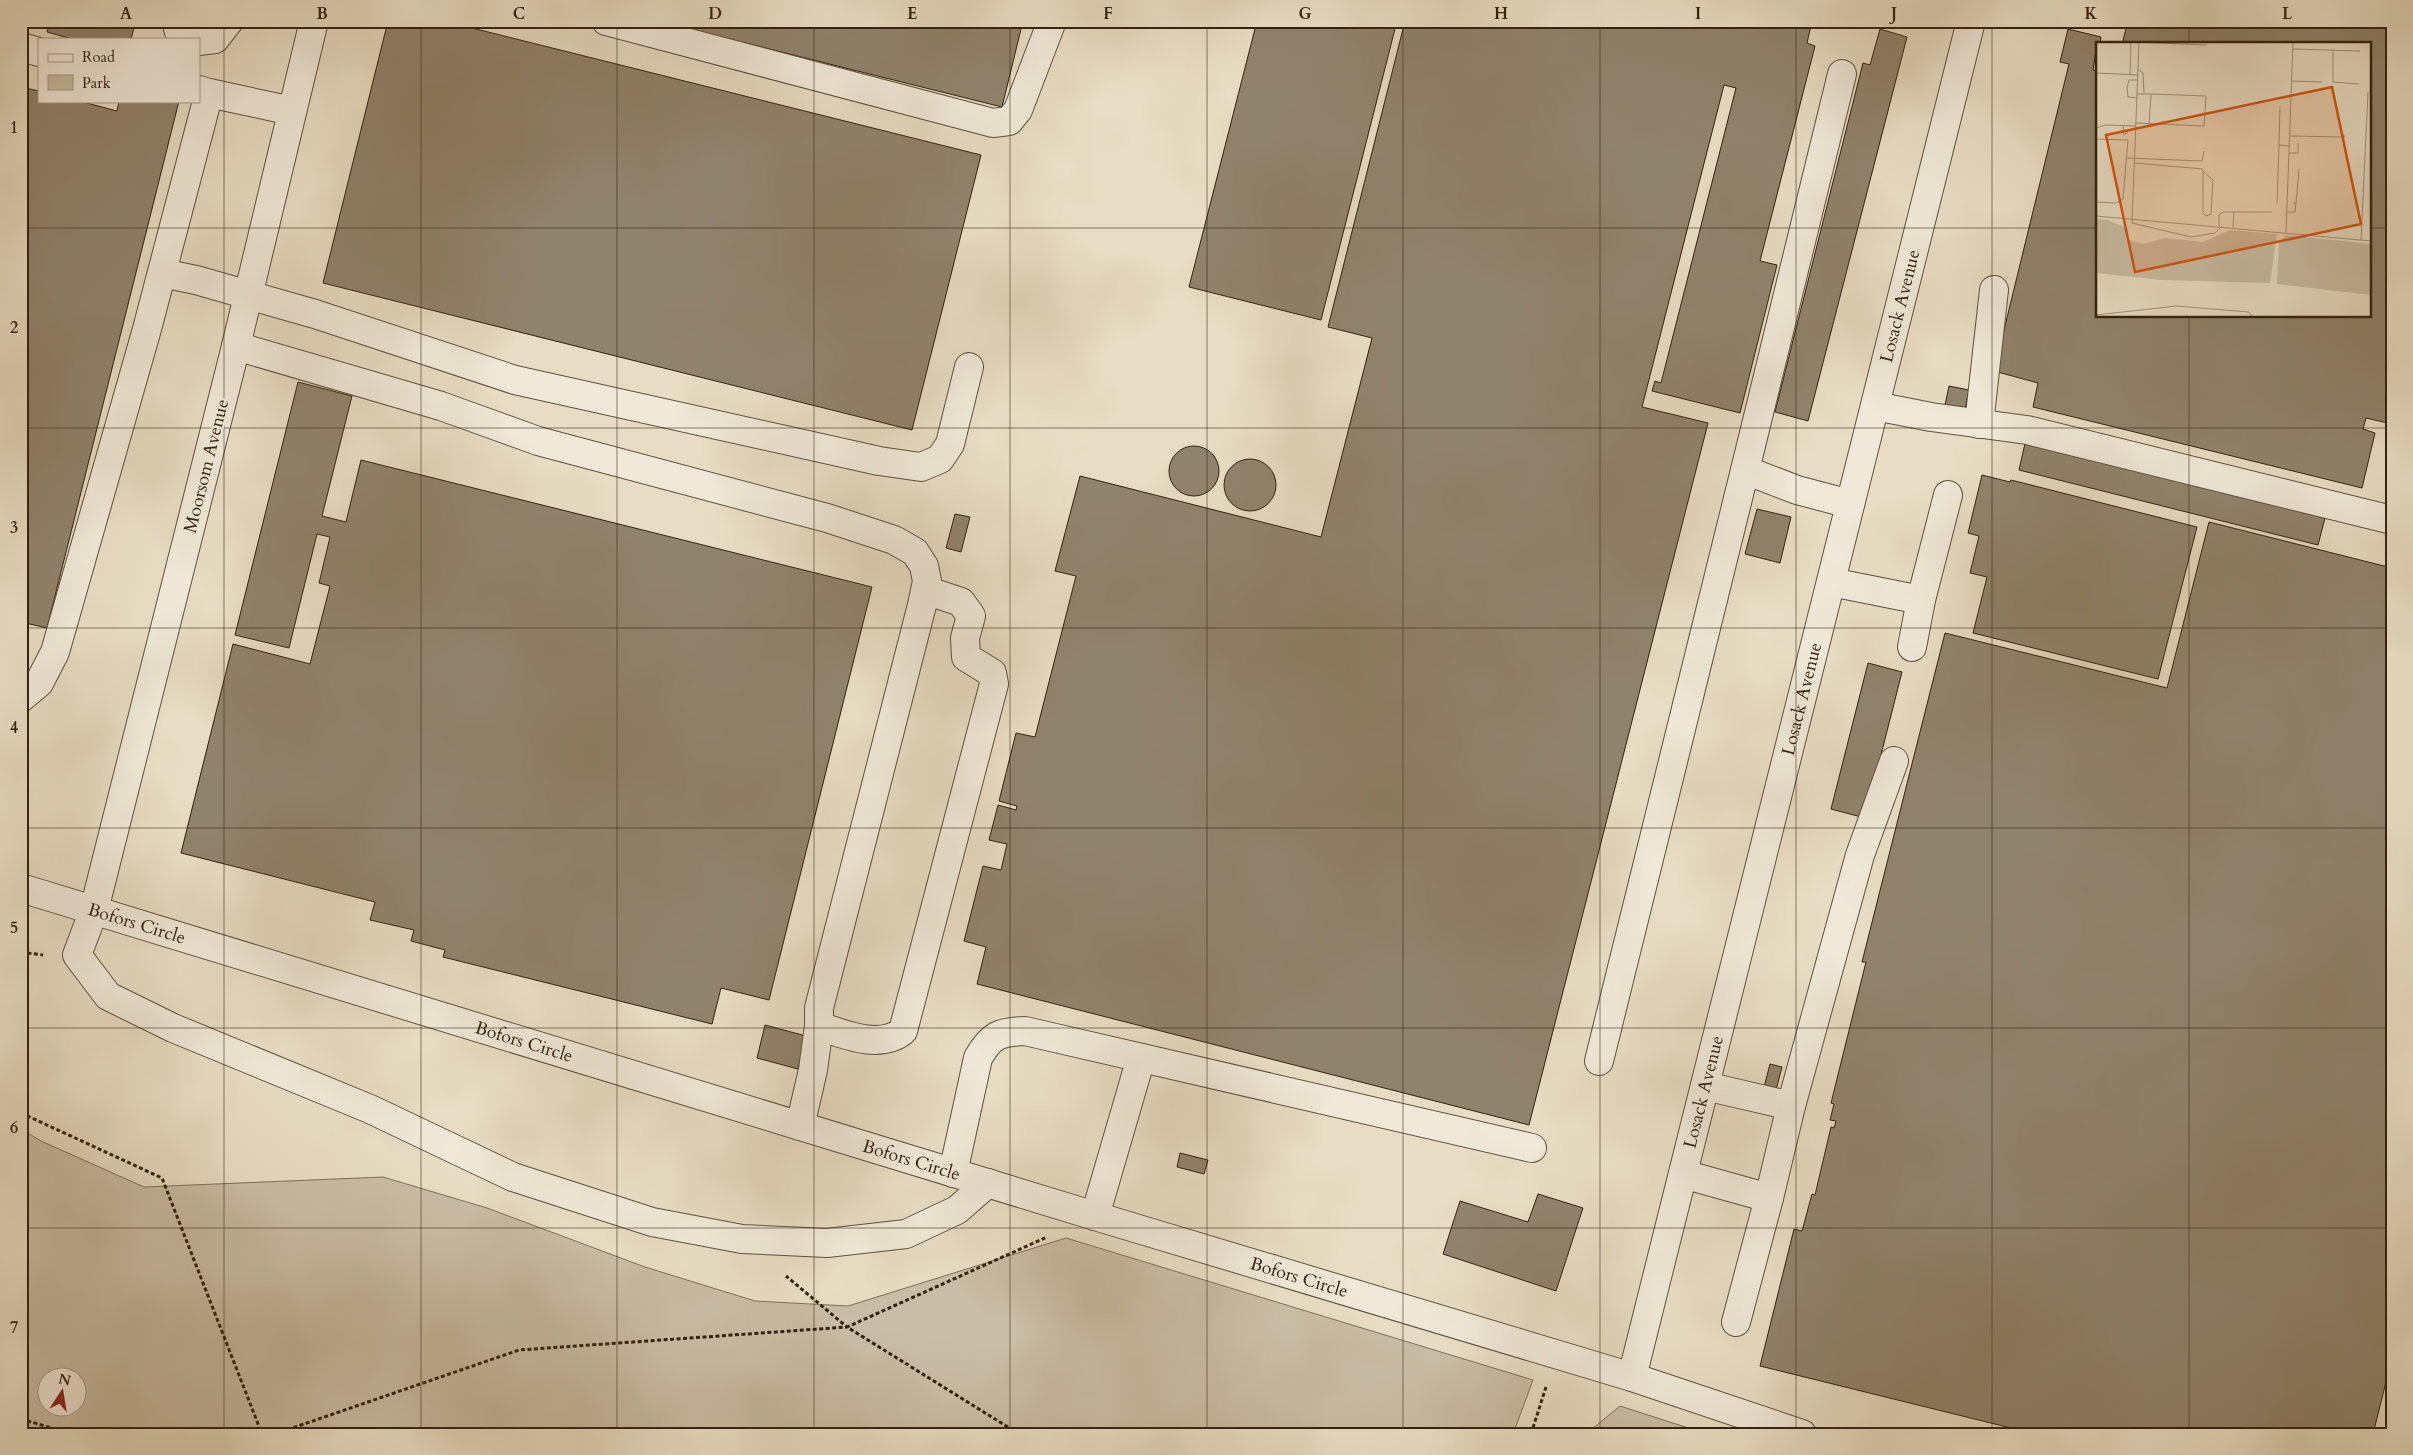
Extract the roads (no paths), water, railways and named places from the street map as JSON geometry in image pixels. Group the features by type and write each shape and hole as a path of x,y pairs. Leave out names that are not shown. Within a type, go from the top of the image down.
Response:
{"street":[{"path":"176,21 179,32 193,38"},
{"path":"200,41 215,39 229,21"},
{"name":"Moorsom Avenue","path":"314,21 236,346 94,910 77,955 108,996 173,1028 370,1109 513,1177 652,1222 742,1239 826,1243 906,1234 957,1210 988,1183"},
{"path":"606,21 993,123 1008,121 1018,110 1052,21"},
{"name":"Losack Avenue","path":"1632,1377 1971,21"},
{"path":"21,48 38,52"},
{"path":"1599,1061 1842,74"},
{"path":"21,698 39,683 55,652 162,273 204,92 292,111"},
{"path":"162,273 196,280 315,314 515,380 879,461 921,467 940,459 950,444 969,367"},
{"path":"1979,424 1994,290"},
{"path":"236,346 441,406 538,441 818,516 894,540 915,552 924,566 925,590 913,649 819,1008 819,1026 813,1070 800,1126"},
{"path":"1875,406 1979,424 2027,430 2392,520"},
{"path":"1745,470 1797,490 1850,504"},
{"path":"1912,647 1921,600 1948,495"},
{"path":"1831,582 1921,600"},
{"path":"819,1026 857,1038 887,1038 896,1036 903,1031 989,707 994,684 992,673 966,657 965,638 971,616 961,602 925,590"},
{"path":"1736,1322 1860,855 1894,761"},
{"name":"Bofors Circle","path":"21,888 953,1173 1557,1354 1802,1434"},
{"path":"953,1173 978,1058 986,1044 1002,1032 1025,1031 1532,1148"},
{"path":"1095,1216 1141,1058"},
{"path":"1705,1086 1792,1106"},
{"path":"1683,1174 1769,1198"}]}
